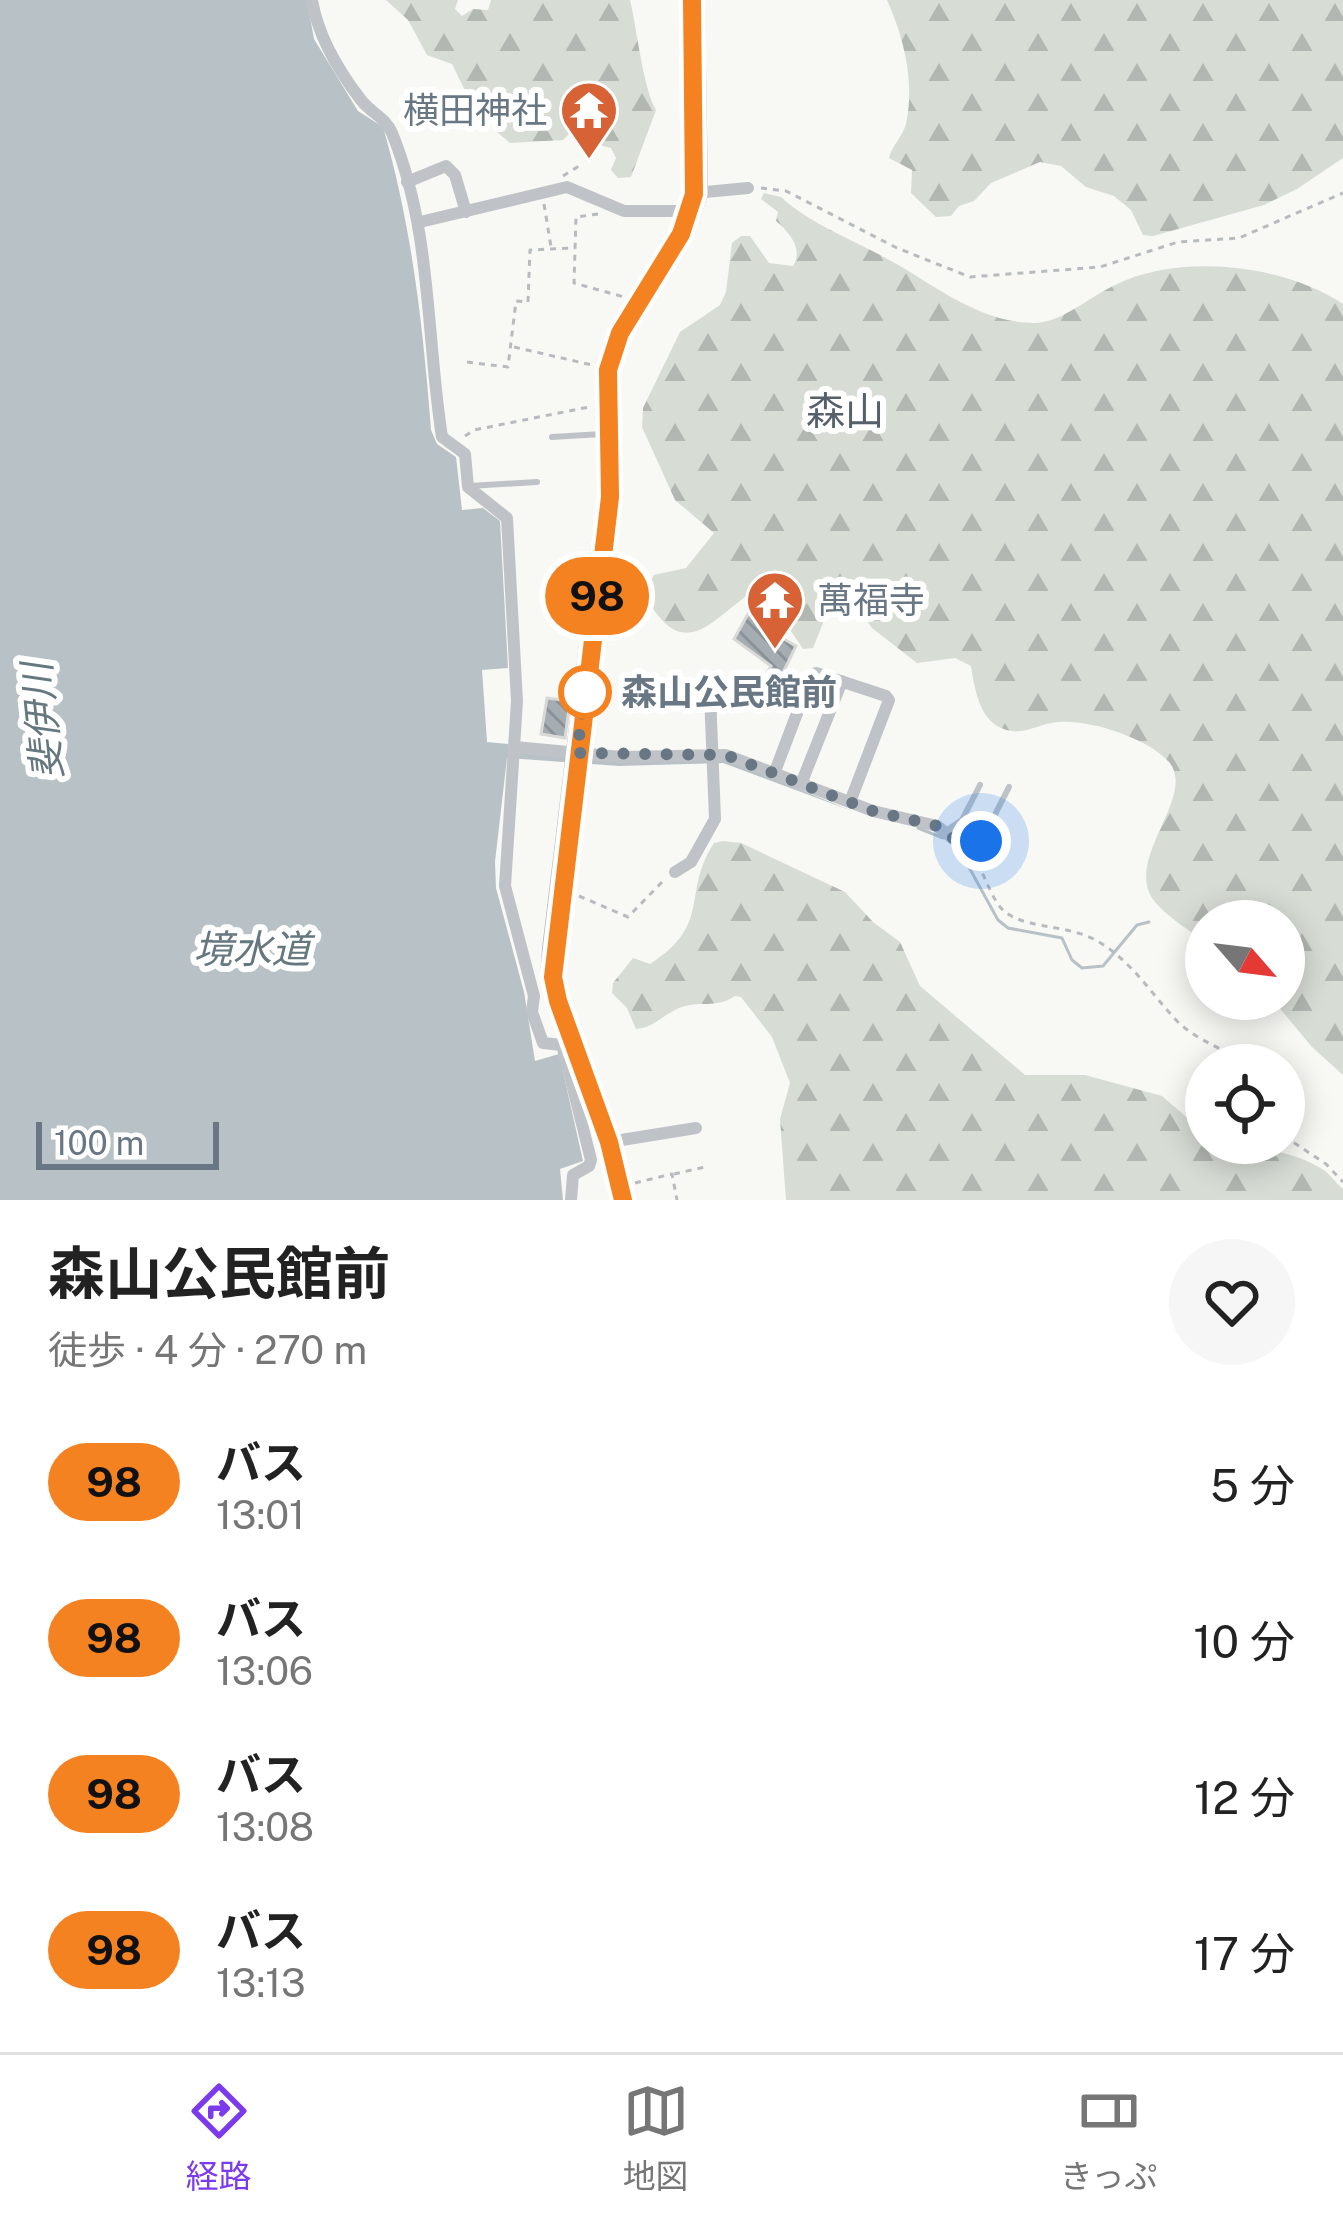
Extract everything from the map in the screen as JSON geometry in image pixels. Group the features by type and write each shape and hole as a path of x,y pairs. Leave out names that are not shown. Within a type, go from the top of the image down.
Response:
{"highway":[{"path":"622,1193 609,1142 576,1070 553,977 610,497 608,370 614,346 681,234 692,202 692,0"}],"street":[{"path":"312,0 325,44 363,103 392,132 420,222 442,437 465,454 468,487 507,518 517,701 506,894 535,996 532,1012 544,1043 562,1046 576,1070 591,1160 589,1166 574,1172 571,1200"},
{"path":"407,182 446,166 455,176 466,212"},
{"path":"420,222 571,187 623,211 692,202 748,188"},
{"path":"774,774 810,679 817,673 886,696 889,700 850,802"},
{"path":"801,784 842,681"},
{"path":"675,872 691,862 715,819 710,694"},
{"path":"515,752 576,758 710,759 726,755 850,802 914,818 946,831 969,851"},
{"path":"609,1142 696,1128"}],"lane":[{"path":"552,436 611,433"},
{"path":"468,487 537,482"},
{"path":"946,831 962,820 980,785"},
{"path":"969,851 978,848 1009,787"}],"path":[{"path":"748,188 786,190 897,248 970,277 1100,267 1178,242 1239,238 1343,193"},
{"path":"542,192 551,249"},
{"path":"623,211 576,217 574,283 640,301"},
{"path":"467,362 508,367 516,301 529,302 530,250 575,248"},
{"path":"512,347 608,370"},
{"path":"452,443 474,430 609,404"},
{"path":"969,851 1006,914 1027,924 1075,929 1112,951 1147,981 1176,1020 1213,1044"},
{"path":"561,889 628,916 675,872"},
{"path":"1305,1150 1343,1182"},
{"path":"622,1193 705,1167"},
{"path":"672,1174 677,1200"}],"green space":[{"path":"386,0 458,0 455,9 462,16 473,9 488,10 491,0 630,0 656,110 631,177 618,178 611,170 616,158 611,148 599,145 592,133 596,119 588,115 563,140 510,143 497,132 484,106 470,101 452,64 427,55 408,20"},
{"path":"887,0 1343,0 1343,158 1264,205 1153,236 1143,235 1131,210 1114,196 1086,187 1061,166 1040,162 991,183 951,216 936,217 911,193 912,170 889,158 906,124 909,92 903,45"},
{"path":"764,193 781,197 817,223 955,299 1012,321 1043,322 1141,275 1200,266 1262,272 1319,290 1343,304 1343,1075 1290,1020 1305,1020 1305,900 1185,900 1185,928 1155,902 1147,886 1147,868 1174,792 1175,776 1159,753 1133,738 1085,724 1058,722 1018,731 1001,728 981,706 971,666 955,658 917,663 872,628 856,606 825,618 813,648 803,649 789,628 795,597 782,582 763,587 695,632 679,632 662,620 644,593 654,575 686,568 714,533 675,500 642,427 643,408 680,332 720,305 732,243 750,236 769,263 793,266 796,247 776,221 778,212 761,199"},
{"path":"714,843 741,843 845,892 900,942 920,986 1025,1075 1085,1075 1162,1096 1185,1116 1185,1164 1305,1164 1305,1160 1343,1189 1343,1200 786,1200 780,1119 790,1083 772,1037 741,997 686,1006 636,1029 627,1008 612,993 613,983 633,958 650,964 682,935"}],"water":[{"name":"境水道","path":"0,0 307,0 314,39 358,111 383,127 415,277 431,430 437,444 456,457 462,510 483,508 500,521 508,668 482,670 487,742 508,744 508,751 723,758 852,811 723,763 619,766 507,758 496,888 524,992 535,1061 559,1054 583,1161 560,1169 563,1200 0,1200"}],"building":[{"name":"萬福寺","path":"759,612 772,619 768,626 774,633 796,646 774,691 761,684 771,666 734,639 748,614 755,619"},
{"path":"547,698 570,701 565,738 541,734"}],"waterway":[{"path":"918,828 943,838"},
{"path":"960,851 998,920 1008,928 1062,938 1072,960 1082,968 1103,966 1137,925 1149,922"}],"bus line":[{"name":"98","path":"623,1200 609,1142 553,977 610,497 608,370 620,333 681,234 694,194 692,0"}],"place":[{"name":"横田神社","path":"589,161"},
{"name":"萬福寺","path":"775,651"},
{"name":"森山公民館前","path":"585,692"}],"district":[{"name":"森山","path":"845,411"}],"route":[{"path":"585,692 577,753 726,755 873,811 938,826 969,851 976,850 981,841"}],"water label":[{"name":"斐伊川","path":"42,721"}]}
